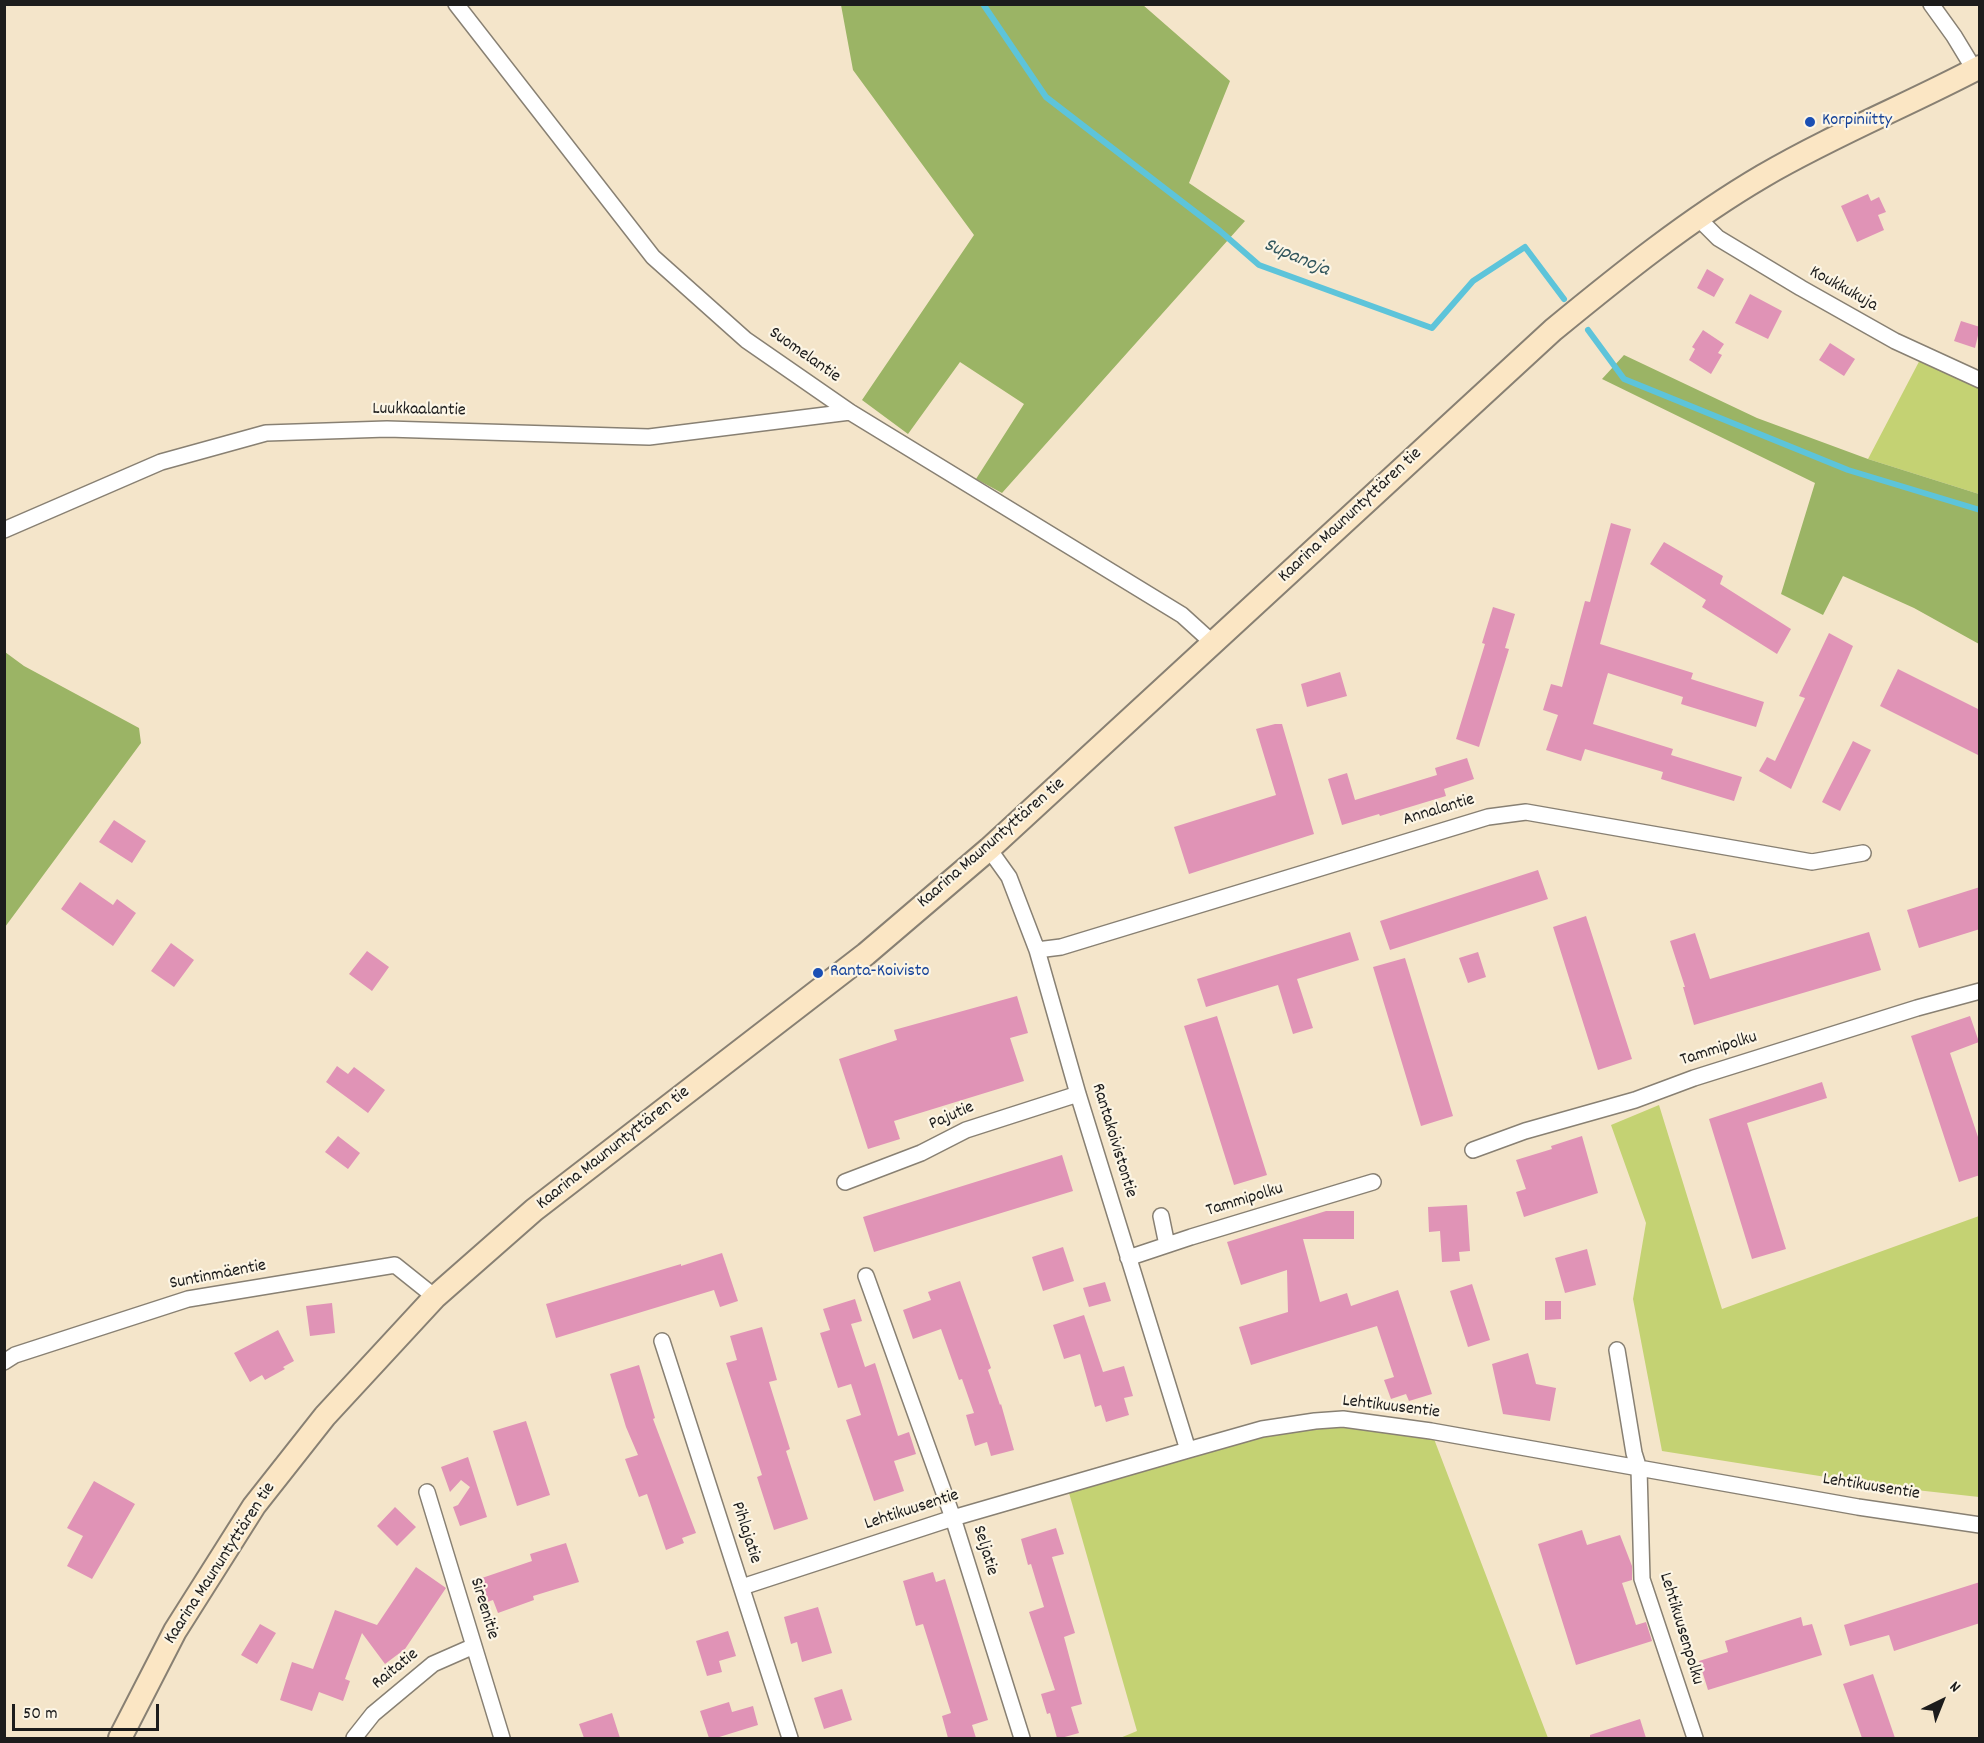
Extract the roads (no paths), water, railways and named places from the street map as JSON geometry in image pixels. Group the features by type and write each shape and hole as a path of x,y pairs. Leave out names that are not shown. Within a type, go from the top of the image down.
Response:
{"main road":[{"name":"Kaarina Maununtyttären tie","path":"120,1738 175,1631 254,1506 325,1416 435,1297 534,1210 866,954 989,849 1553,330 1617,278 1698,218 1764,176 1977,68"}],"street":[{"name":"Suomelantie","path":"456,4 653,257 746,340 850,412 1182,615 1214,644"},
{"path":"1931,4 1977,68"},
{"name":"Koukkukuja","path":"1698,218 1718,238 1801,288 1895,341 1980,380"},
{"name":"Luukkaalantie","path":"4,530 161,462 266,433 387,429 649,437 850,412"},
{"name":"Annalantie","path":"1037,950 1061,947 1488,817 1526,812 1812,862 1863,853"},
{"name":"Rantakoivistontie","path":"989,849 1009,877 1037,950 1078,1094 1188,1450"},
{"name":"Tammipolku","path":"1473,1149 1525,1131 1635,1100 1728,1067 1917,1008 1980,991"},
{"name":"Pajutie","path":"845,1182 921,1153 966,1130 1078,1094"},
{"name":"Tammipolku","path":"1128,1258 1373,1182"},
{"path":"1161,1216 1167,1245"},
{"name":"Suntinmäentie","path":"4,1362 15,1355 188,1299 395,1265 435,1297"},
{"name":"Seljatie","path":"866,1276 953,1518 1022,1738"},
{"name":"Pihlajatie","path":"662,1341 790,1738"},
{"name":"Lehtikuusenpolku","path":"1617,1350 1634,1453 1639,1469 1642,1579 1695,1738"},
{"name":"Lehtikuusentie","path":"742,1587 953,1518 1262,1429 1343,1419 1431,1431 1858,1507 1980,1525"},
{"name":"Sireenitie","path":"427,1492 502,1738"},
{"name":"Raitatie","path":"354,1738 373,1714 433,1664 474,1646"}],"waterway":[{"name":"Supanoja","path":"983,4 1046,97 1220,231 1259,265 1432,328 1473,281 1525,247 1564,299"},
{"path":"1588,330 1624,379 1848,470 1980,510"}],"place":[{"name":"Korpiniitty","path":"1810,122"},
{"name":"Ranta-Koivisto","path":"818,973"}]}
